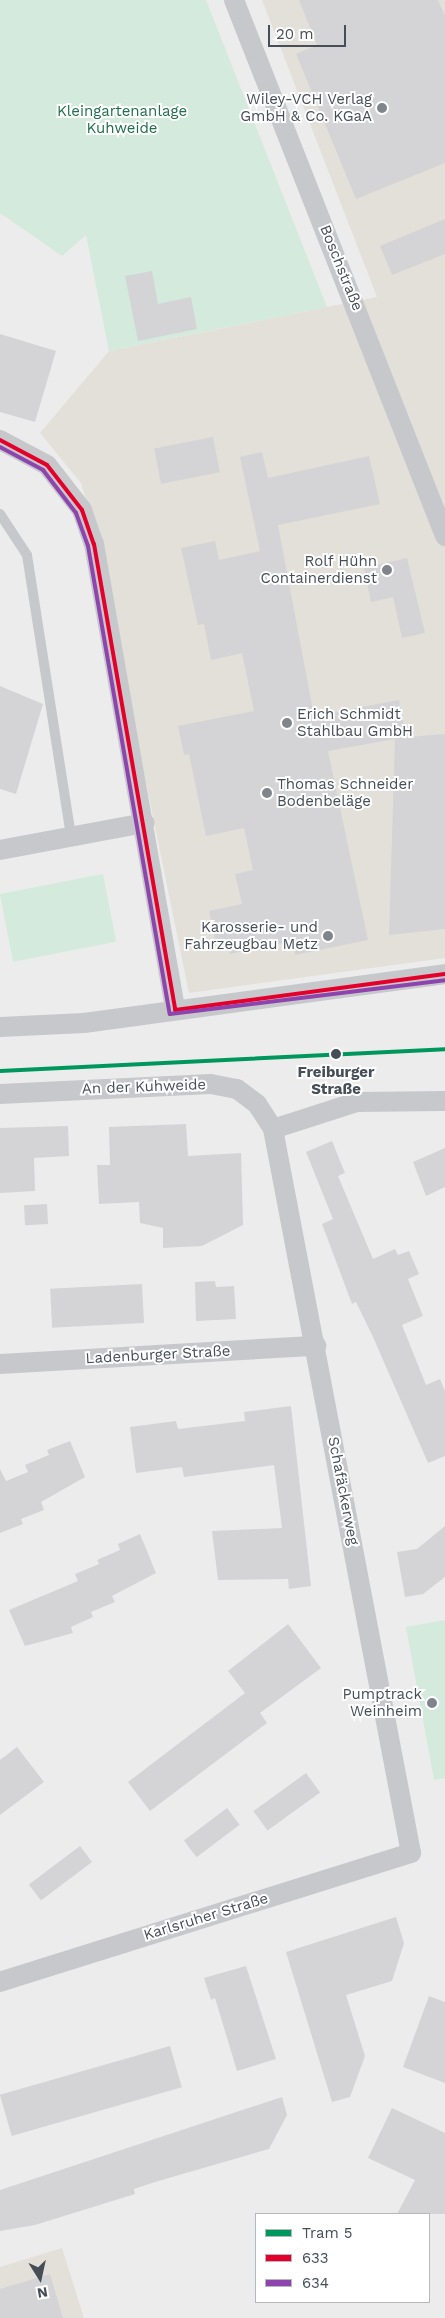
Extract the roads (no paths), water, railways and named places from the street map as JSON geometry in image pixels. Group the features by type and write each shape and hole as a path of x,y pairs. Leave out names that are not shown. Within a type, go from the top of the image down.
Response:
{"street":[{"name":"Boschstraße","path":"234,0 445,536"},
{"path":"0,440 47,465 82,510 94,544 175,1010"},
{"path":"0,850 144,823"},
{"path":"0,1027 84,1023 445,974"},
{"name":"An der Kuhweide","path":"0,1094 210,1084 238,1089 257,1104 273,1129"},
{"path":"273,1129 357,1102 445,1101"},
{"name":"Schafäckerweg","path":"273,1129 316,1346 411,1853"},
{"name":"Ladenburger Straße","path":"0,1364 316,1346"},
{"name":"Karlsruher Straße","path":"0,1982 411,1853"}],"lane":[{"path":"0,514 27,555 71,837"}],"tram line":[{"name":"5","path":"0,1071 445,1049"}],"place":[{"name":"Wiley-VCH Verlag GmbH & Co. KGaA","path":"382,108"},
{"name":"Rolf Hühn Containerdienst","path":"387,570"},
{"name":"Erich Schmidt Stahlbau GmbH","path":"287,723"},
{"name":"Thomas Schneider Bodenbeläge","path":"267,793"},
{"name":"Karosserie- und Fahrzeugbau Metz","path":"328,936"},
{"name":"Freiburger Straße","path":"336,1054"},
{"name":"Pumptrack Weinheim","path":"432,1703"}],"park label":[{"name":"Kleingartenanlage Kuhweide","path":"122,120"}]}
